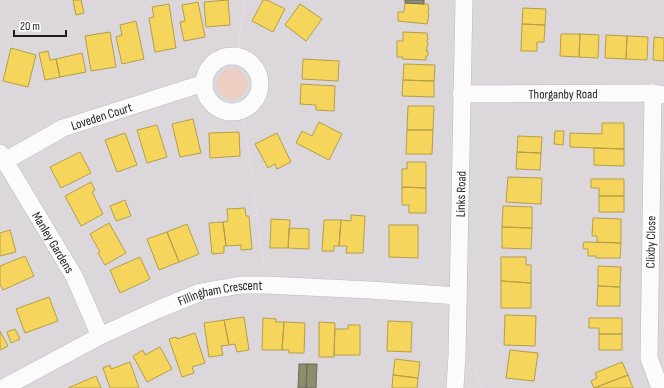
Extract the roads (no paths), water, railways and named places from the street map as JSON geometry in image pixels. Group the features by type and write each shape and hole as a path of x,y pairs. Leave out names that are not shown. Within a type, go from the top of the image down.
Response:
{"street":[{"name":"Links Road","path":"455,388 464,0"},
{"path":"239,56 249,61 256,69 261,79 260,90 256,100 243,111 238,112 225,112 213,106 206,96 204,83 207,70 216,61 227,57 239,56"},
{"name":"Loveden Court","path":"2,157 63,128 204,83"},
{"name":"Thorganby Road","path":"461,94 658,94"},
{"name":"Clixby Close","path":"658,94 649,358 659,385 663,388"},
{"name":"Manley Gardens","path":"2,157 74,276 100,336"},
{"name":"Fillingham Crescent","path":"3,388 100,336 201,292 241,285 266,285 458,296"}]}
